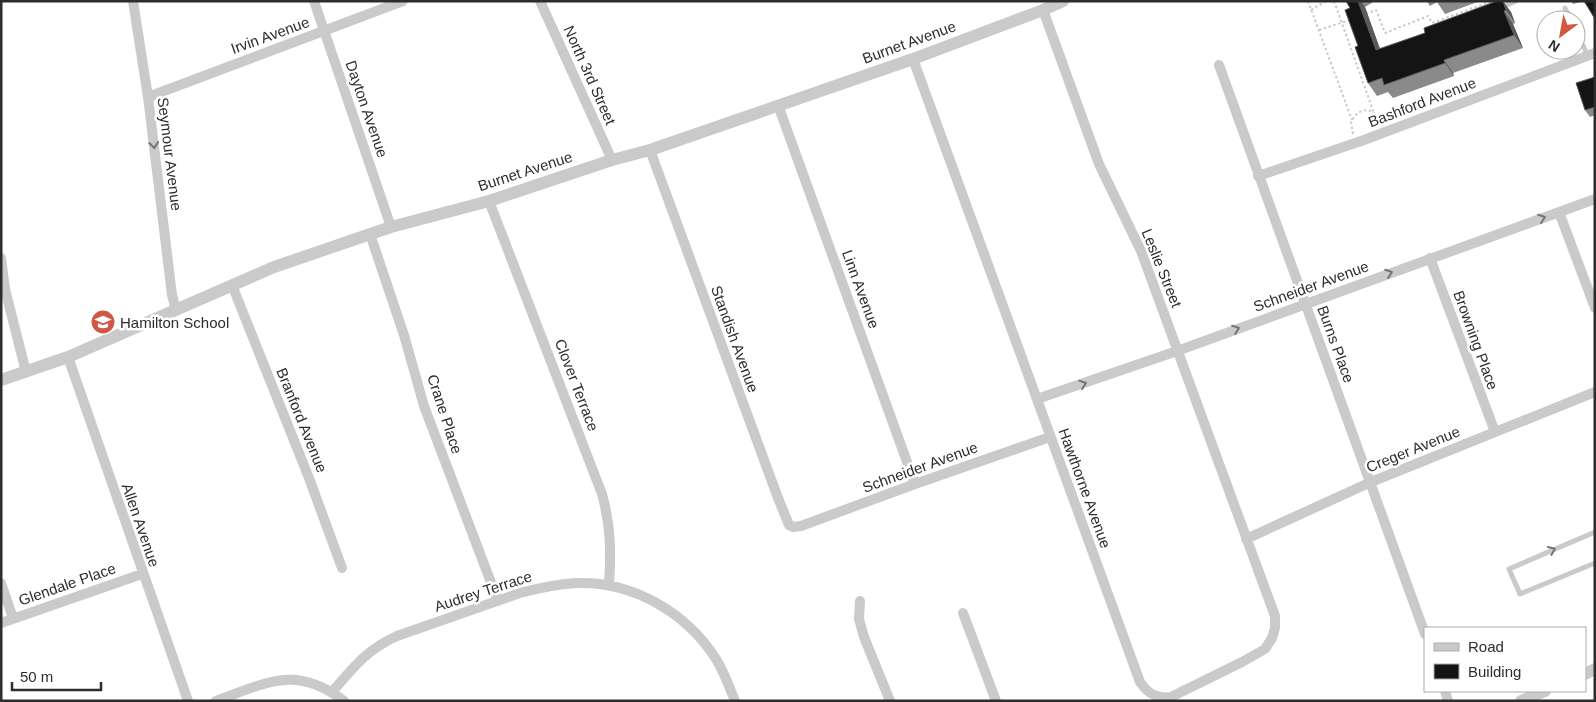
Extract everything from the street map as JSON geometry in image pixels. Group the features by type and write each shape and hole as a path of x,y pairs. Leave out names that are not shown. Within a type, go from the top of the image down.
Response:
{"street":[{"name":"Seymour Avenue","path":"133,1 148,96 172,296 176,310"},
{"name":"Dayton Avenue","path":"314,1 391,227"},
{"name":"Irvin Avenue","path":"148,96 403,1"},
{"name":"North 3rd Street","path":"540,1 612,160"},
{"name":"Burnet Avenue","path":"1,380 68,358 274,267 391,227 489,200 612,160 650,150 913,59 1063,1"},
{"name":"Leslie Street","path":"1043,10 1099,164 1141,251 1246,539"},
{"name":"Bashford Avenue","path":"1258,176 1385,133 1591,55"},
{"name":"Hawthorne Avenue","path":"913,59 1140,682 1145,690 1162,698 1172,697 1256,655 1265,648 1272,638 1275,628 1274,616 1246,539"},
{"name":"Burns Place","path":"1219,65 1424,631"},
{"name":"Linn Avenue","path":"778,105 915,484"},
{"name":"Standish Avenue","path":"650,150 778,498 789,524 793,527 801,526"},
{"name":"Schneider Avenue","path":"1037,399 1177,351 1595,199"},
{"name":"Clover Terrace","path":"489,200 602,494 610,523 609,585"},
{"path":"1559,212 1595,308"},
{"name":"Crane Place","path":"370,234 433,430 498,601"},
{"path":"1,258 5,289 26,372"},
{"name":"Browning Place","path":"1430,258 1495,432"},
{"name":"Branford Avenue","path":"232,285 309,478 342,568"},
{"name":"Allen Avenue","path":"68,358 188,701"},
{"name":"Creger Avenue","path":"1246,539 1371,482 1595,392"},
{"name":"Schneider Avenue","path":"801,526 1050,437"},
{"name":"Glendale Place","path":"1,623 142,574"},
{"path":"1,583 13,618"},
{"name":"Audrey Terrace","path":"332,692 359,660 383,642 520,593 577,583 609,585 638,594 682,620 700,638 716,659 735,701"},
{"path":"860,601 859,619 864,637 890,701"},
{"path":"963,613 996,701"},
{"path":"216,701 272,680 286,679 315,684 332,692 344,701"},
{"path":"1522,701 1543,692"}],"lane":[{"path":"1490,12 1516,1"},
{"path":"1595,532 1509,569 1520,594 1595,563"}],"path":[{"path":"1308,1 1352,120"},
{"path":"1312,10 1326,1"},
{"path":"1334,1 1374,113"},
{"path":"1359,16 1376,10 1385,32 1428,16 1432,23 1492,1"},
{"path":"1319,30 1351,19"},
{"path":"1357,143 1351,126 1352,120 1361,110 1374,113 1380,119 1385,133"}],"building":[{"path":"1346,1 1358,1 1376,50 1425,33 1424,28 1497,1 1503,1 1506,10 1504,11 1514,35 1444,60 1445,63 1384,85 1382,78 1368,83 1355,47 1358,46 1345,10 1350,8"},
{"path":"1584,1 1595,1 1595,19"},
{"path":"1595,77 1595,107 1585,110 1576,83"}],"place":[{"name":"Hamilton School","path":"103,322"}]}
